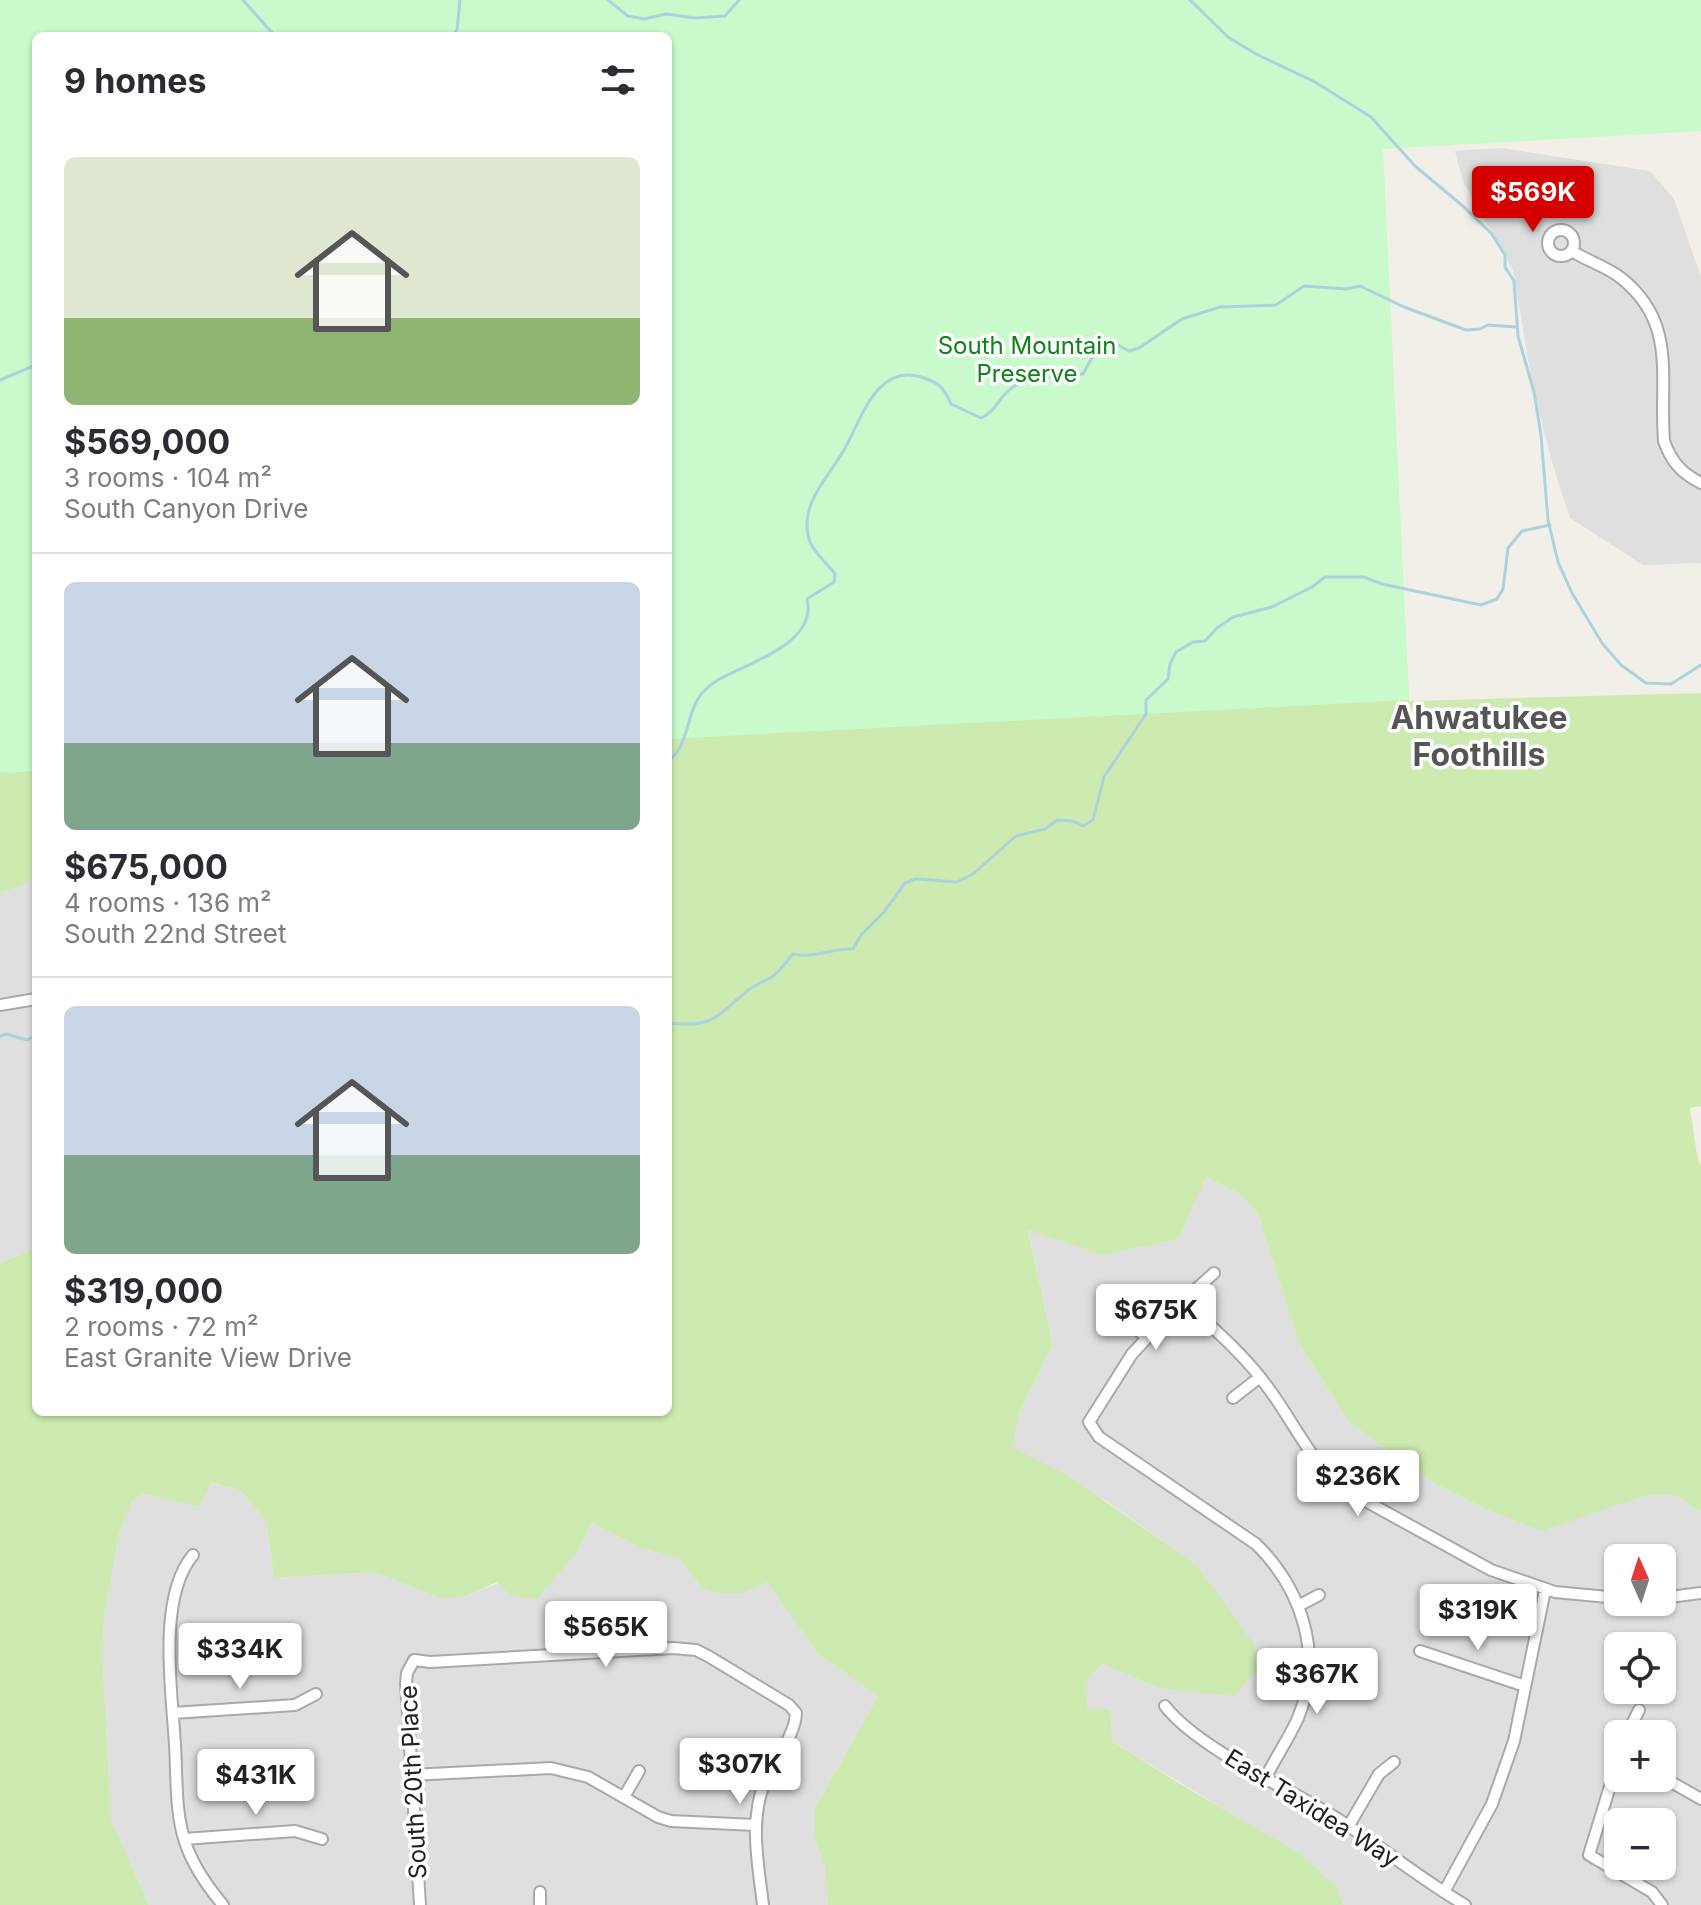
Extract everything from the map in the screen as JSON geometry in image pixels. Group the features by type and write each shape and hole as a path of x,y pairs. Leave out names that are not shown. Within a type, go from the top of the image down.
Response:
{"street":[{"path":"1572,251 1619,277 1648,307 1662,342 1664,441 1669,456 1680,470 1701,483"},
{"path":"0,1005 32,1000"},
{"path":"1214,1273 1182,1300 1132,1354 1089,1422 1099,1437 1256,1544 1276,1564 1298,1606 1308,1640 1309,1659 1303,1703 1297,1721 1266,1777"},
{"path":"1182,1300 1224,1338 1260,1377 1308,1450 1325,1473 1342,1488 1491,1570 1545,1590 1604,1598"},
{"path":"1119,1310 1146,1338"},
{"path":"1233,1398 1260,1377"},
{"path":"193,1555 180,1576 170,1627 178,1806 184,1839 195,1866 223,1905"},
{"path":"1444,1892 1492,1804 1514,1741 1545,1590"},
{"path":"1676,1596 1701,1593"},
{"path":"1298,1606 1319,1595"},
{"path":"615,1611 617,1651 696,1650 789,1705 796,1713 796,1724 763,1785 755,1825 763,1905"},
{"name":"South 20th Place","path":"420,1905 406,1683 414,1660 430,1662 617,1651"},
{"path":"1420,1651 1525,1686"},
{"path":"173,1713 295,1705 316,1694"},
{"name":"East Taxidea Way","path":"1165,1706 1186,1728 1348,1827 1465,1905"},
{"path":"1634,1720 1639,1710"},
{"path":"1348,1827 1379,1774 1394,1762"},
{"path":"411,1775 551,1768 588,1777 658,1817 671,1821 755,1825"},
{"path":"624,1797 639,1771"},
{"path":"1676,1785 1701,1799"},
{"path":"1608,1792 1589,1855 1652,1892 1662,1905"},
{"path":"184,1839 295,1831 322,1839"},
{"path":"540,1892 540,1905"}],"shaded area":[{"path":"1501,148 1650,171 1674,199 1701,277 1701,563 1643,565 1570,518 1533,388 1513,270 1463,182 1455,151"},
{"path":"32,879 32,1250 0,1263 0,893"},
{"path":"1206,1177 1241,1195 1258,1214 1299,1344 1350,1423 1436,1484 1485,1509 1542,1530 1647,1495 1675,1495 1701,1512 1701,1905 1343,1905 1337,1888 1230,1813 1112,1741 1088,1710 1086,1680 1103,1664 1158,1688 1196,1564 1106,1501 1013,1448 1018,1415 1053,1345 1028,1229 1103,1255 1179,1239"},
{"path":"210,1483 240,1490 266,1521 274,1578 375,1572 442,1599 466,1596 578,1551 592,1523 643,1549 679,1558 700,1586 743,1593 767,1581 819,1655 878,1696 815,1808 815,1838 824,1865 828,1905 149,1905 111,1819 102,1648 105,1612 119,1534 132,1501 143,1494 199,1507"}],"green space":[{"path":"0,0 1701,0 1381,148 1409,701 1701,693 1701,1106 1690,1108 1701,1167 1701,1512 1675,1495 1647,1495 1542,1531 1485,1509 1436,1484 1350,1423 1299,1344 1258,1214 1241,1195 1206,1177 1179,1239 1103,1255 1028,1230 1053,1345 1018,1415 1013,1448 1064,1473 1196,1564 1254,1644 1258,1668 1234,1696 1158,1688 1103,1664 1086,1680 1088,1710 1110,1709 1112,1741 1302,1855 1337,1888 1343,1905 828,1905 824,1865 815,1838 815,1808 878,1696 819,1655 767,1582 743,1593 717,1593 700,1586 679,1558 643,1549 592,1523 578,1551 536,1600 509,1594 497,1582 466,1596 442,1599 375,1572 274,1578 266,1521 240,1490 211,1483 199,1507 143,1494 132,1501 119,1534 105,1612 102,1648 111,1819 149,1905 0,1905 0,1263 32,1250 32,1416 672,1416 672,32 32,32 32,879 0,893"},
{"name":"South Mountain Preserve","path":"0,0 1701,0 1701,131 1383,149 1409,700 672,739 672,32 32,32 32,771 0,773"}],"waterway":[{"path":"243,0 271,32"},
{"path":"456,32 460,0"},
{"path":"608,0 628,16 644,19 666,14 695,18 725,16 739,0"},
{"path":"1190,0 1228,37 1315,82 1371,117 1415,166 1491,233 1505,255 1505,267 1514,281 1518,336 1534,392 1541,435 1548,520 1558,562 1572,593 1602,643 1621,665 1646,683 1671,684 1701,665"},
{"path":"672,758 683,741 698,698 706,689 791,640 808,615 807,599 834,582 835,574 809,539 807,526 811,503 872,397 892,378 905,375 932,381 943,389 951,404 981,418 1020,383 1038,378 1083,374 1098,351 1118,345 1129,351 1139,348 1182,319 1220,307 1276,305 1304,286 1346,289 1360,286 1404,307 1466,330 1488,325 1517,327"},
{"path":"0,380 32,367"},
{"path":"672,1023 697,1023 715,1018 750,989 772,977 793,954 853,949 905,883 916,879 957,882 973,874 1016,836 1045,829 1057,820 1073,821 1083,826 1093,820 1104,777 1146,714 1146,700 1168,679 1176,652 1193,642 1205,641 1233,617 1272,607 1325,577 1364,577 1382,584 1481,605 1497,599 1503,589 1508,548 1522,531 1550,525"},
{"path":"0,1036 6,1034 27,1040 32,1037"}],"district":[{"name":"Ahwatukee Foothills","path":"1479,736"}]}
